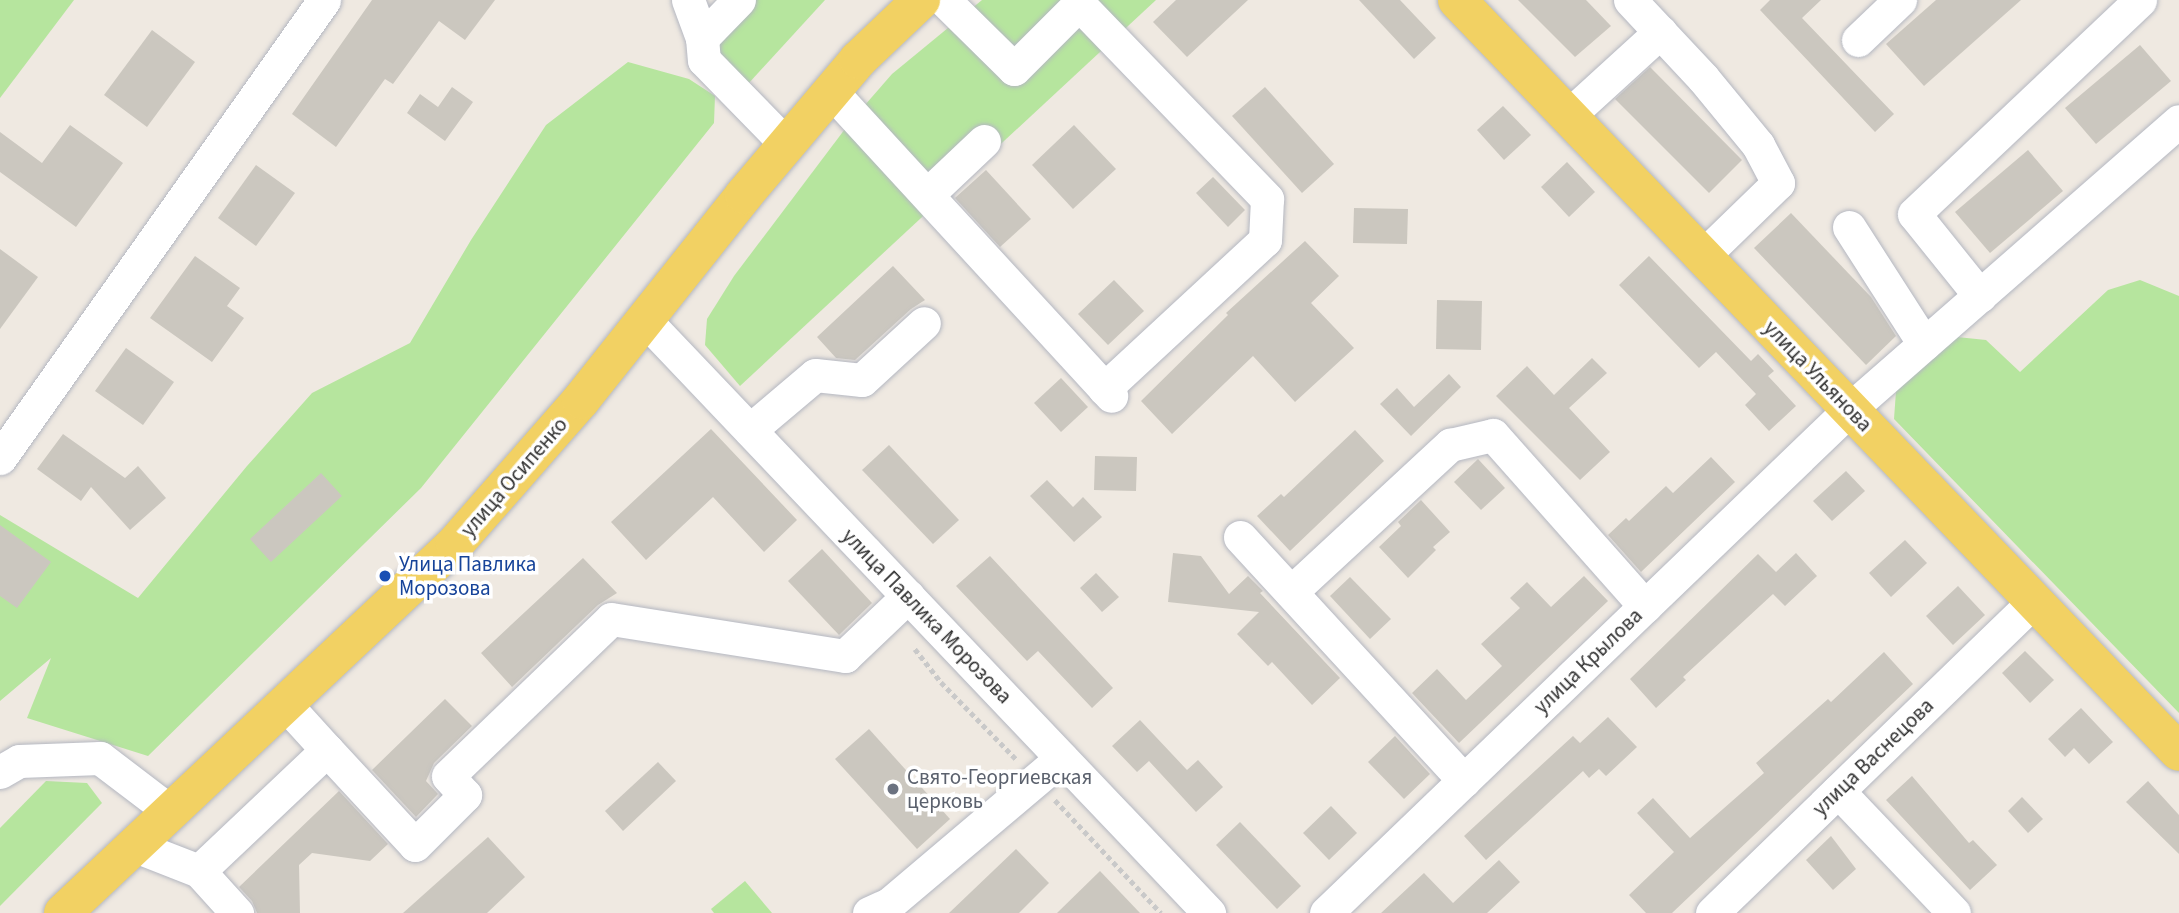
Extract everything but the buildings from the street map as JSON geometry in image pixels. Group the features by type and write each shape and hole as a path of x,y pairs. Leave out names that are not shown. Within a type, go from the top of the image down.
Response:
{"main road":[{"name":"улица Осипенко","path":"63,913 455,544 512,482 831,91 889,28 921,0"},
{"name":"улица Ульянова","path":"1457,0 2179,752"}],"street":[{"path":"0,457 324,0"},
{"path":"688,0 702,38 704,60 786,144"},
{"path":"702,38 739,0"},
{"path":"831,91 1107,392 1265,240 1267,199 1079,4 1014,69 944,0"},
{"path":"1630,0 1703,78 1758,145 1778,183 1703,256"},
{"path":"1858,40 1900,0"},
{"path":"1980,296 1914,214 2140,0"},
{"path":"1568,116 1660,32"},
{"name":"улица Крылова","path":"1326,913 1850,409 2179,121"},
{"path":"928,194 984,141"},
{"path":"1849,227 1924,344"},
{"name":"улица Павлика Морозова","path":"644,319 1209,913"},
{"path":"750,430 815,375 863,380 924,323"},
{"path":"1291,593 1450,445 1493,435 1645,606"},
{"path":"1240,537 1464,781"},
{"path":"286,705 415,845 465,795 448,776 611,619 845,656 908,596"},
{"name":"улица Васнецова","path":"1712,913 2034,601"},
{"path":"199,871 327,750"},
{"path":"0,772 19,761 100,758 171,812"},
{"path":"869,913 889,904 1062,758"},
{"path":"1838,791 1954,913"},
{"path":"135,846 199,871 237,913"}],"green space":[{"path":"0,0 74,0 0,98"},
{"path":"734,0 825,0 748,84 709,51"},
{"path":"982,0 1156,0 740,386 705,345 707,319 734,276 851,121 892,74"},
{"path":"628,62 689,79 715,96 714,123 421,488 148,756 27,718 51,658 0,701 0,515 138,598 247,466 312,393 410,343 471,240 546,125"},
{"path":"2140,280 2179,296 2179,713 1894,419 1896,391 1957,337 1986,340 2020,372 2108,290"},
{"path":"46,781 87,783 102,803 0,906 0,828"},
{"path":"745,881 772,913 714,913 711,909"}],"place":[{"name":"Улица Павлика Морозова","path":"385,576"},
{"name":"Свято-Георгиевская церковь","path":"893,789"}]}
